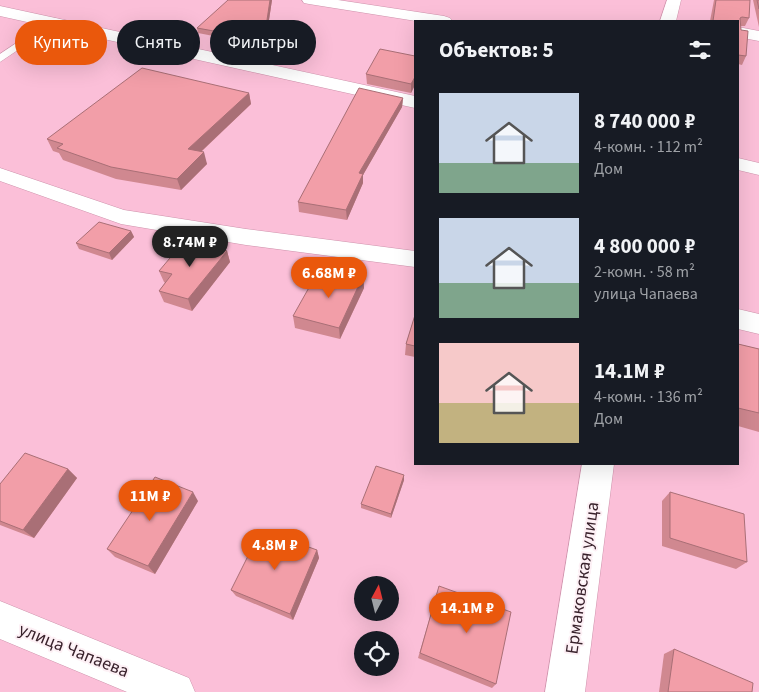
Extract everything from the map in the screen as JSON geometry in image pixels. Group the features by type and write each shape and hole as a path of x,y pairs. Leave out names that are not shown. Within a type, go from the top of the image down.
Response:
{"street":[{"path":"309,0 438,20"},
{"path":"670,20 674,0"},
{"path":"0,11 49,20"},
{"path":"739,32 759,36"},
{"path":"107,33 414,102"},
{"path":"739,164 759,169"},
{"path":"0,174 121,217 246,237 414,259"},
{"path":"739,319 759,324"},
{"name":"Ермаковская улица","path":"565,692 598,465"},
{"name":"улица Чапаева","path":"0,620 175,692"}],"lane":[{"path":"0,59 15,48"}],"building":[{"path":"228,0 270,0 267,20 210,20 210,30 200,29 200,25"},
{"path":"716,0 750,0 749,18 740,18 741,30 748,31 746,56 739,55 739,20 713,20"},
{"path":"380,49 414,56 414,79 411,84 366,74"},
{"path":"142,68 249,93 188,149 204,152 177,179 111,167 57,148 63,144 47,139"},
{"path":"359,88 403,98 359,173 363,174 346,210 298,202"},
{"path":"99,222 131,231 109,253 76,243"},
{"path":"186,239 227,251 188,299 159,291 172,274 159,271"},
{"path":"331,269 363,276 339,328 293,316 311,284 322,286"},
{"path":"414,318 414,346 406,344"},
{"path":"739,344 759,349 759,413 739,408"},
{"path":"25,453 68,469 23,530 0,521 0,484"},
{"path":"376,466 404,475 391,514 361,504"},
{"path":"155,477 193,492 148,566 107,549"},
{"path":"670,492 744,514 747,562 670,538"},
{"path":"261,530 317,550 290,614 231,590"},
{"path":"439,586 511,612 496,684 420,653"},
{"path":"674,649 753,683 752,692 668,692"}]}
